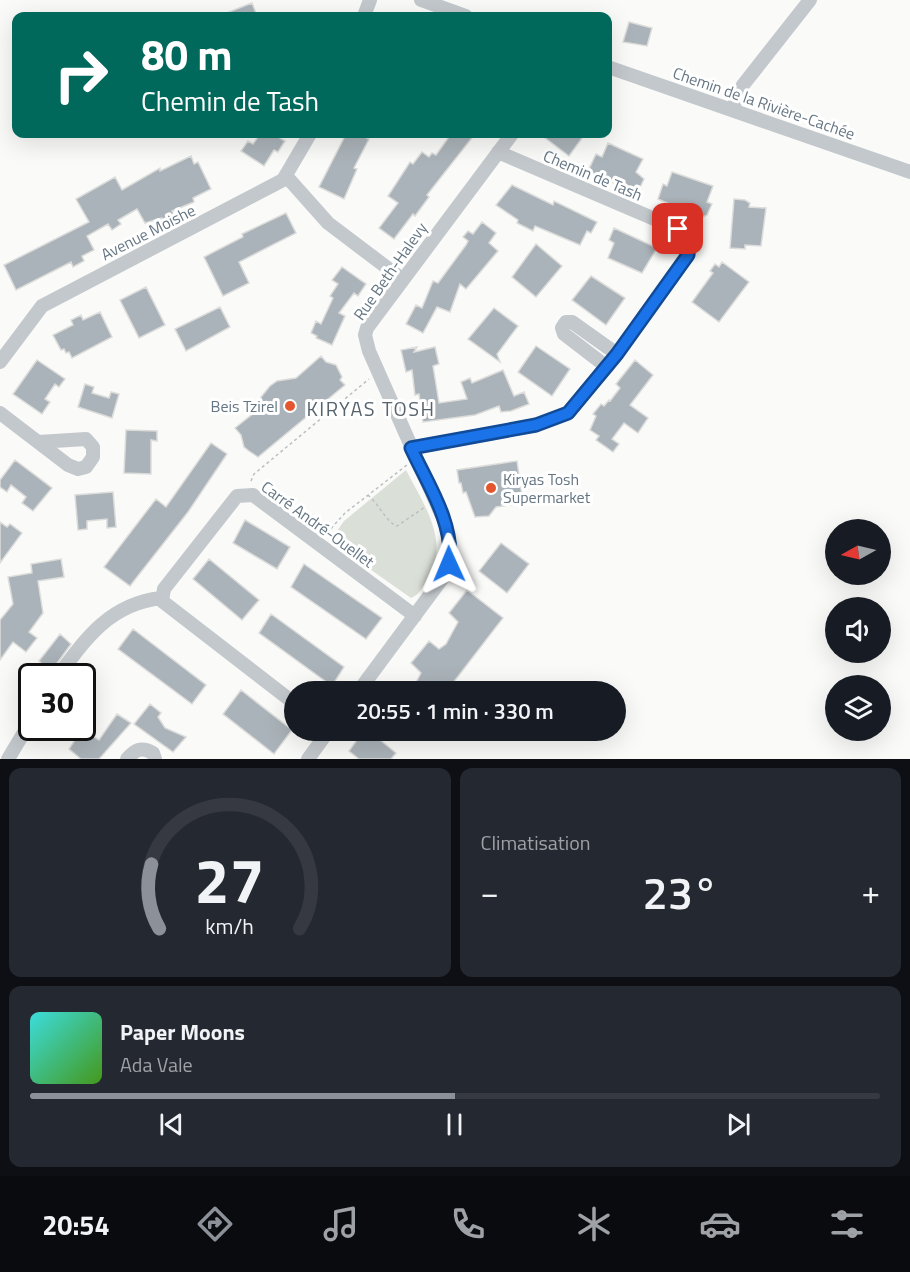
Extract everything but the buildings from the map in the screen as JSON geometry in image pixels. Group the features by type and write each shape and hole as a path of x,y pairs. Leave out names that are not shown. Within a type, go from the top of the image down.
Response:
{"street":[{"path":"421,0 455,12"},
{"path":"732,110 743,85 810,0"},
{"name":"Chemin de la Rivière-Cachée","path":"612,68 910,172"},
{"path":"308,138 287,177 328,223 402,279"},
{"name":"Rue Beth-Halevy","path":"366,681 447,571 451,542 446,525 369,351 365,334 372,319 509,138"},
{"name":"Chemin de Tash","path":"411,448 536,425 561,418 574,407 607,367 688,255 689,235 498,152"},
{"name":"Avenue Moishe","path":"0,362 42,306 270,188 287,177"},
{"path":"607,367 564,334 562,328 566,322 572,322 617,354"},
{"path":"0,413 38,442"},
{"name":"Carré André-Ouellet","path":"161,598 164,589 233,500 248,494 253,495 299,528 415,616"},
{"path":"68,663 94,628 108,618 149,599 161,598 166,606 284,695"},
{"path":"8,759 19,741"},
{"path":"308,759 321,741"},
{"path":"127,759 138,749 144,748 153,753 155,759"}],"path":[{"path":"249,487 254,474 369,379"},
{"path":"323,538 337,521 407,465"},
{"path":"367,495 380,505 393,526 400,525 423,508"}],"shaded area":[{"path":"406,470 427,511 436,539 433,567 420,591 411,598 330,541 344,521"}],"place":[{"name":"Beis Tzirel","path":"290,406"},
{"name":"Kiryas Tosh Supermarket","path":"491,488"}],"district":[{"name":"KIRYAS TOSH","path":"371,408"}],"route":[{"path":"449,564 451,542 446,525 411,448 536,425 561,418 568,413 582,399 617,354 688,255 689,235 678,229"}]}
